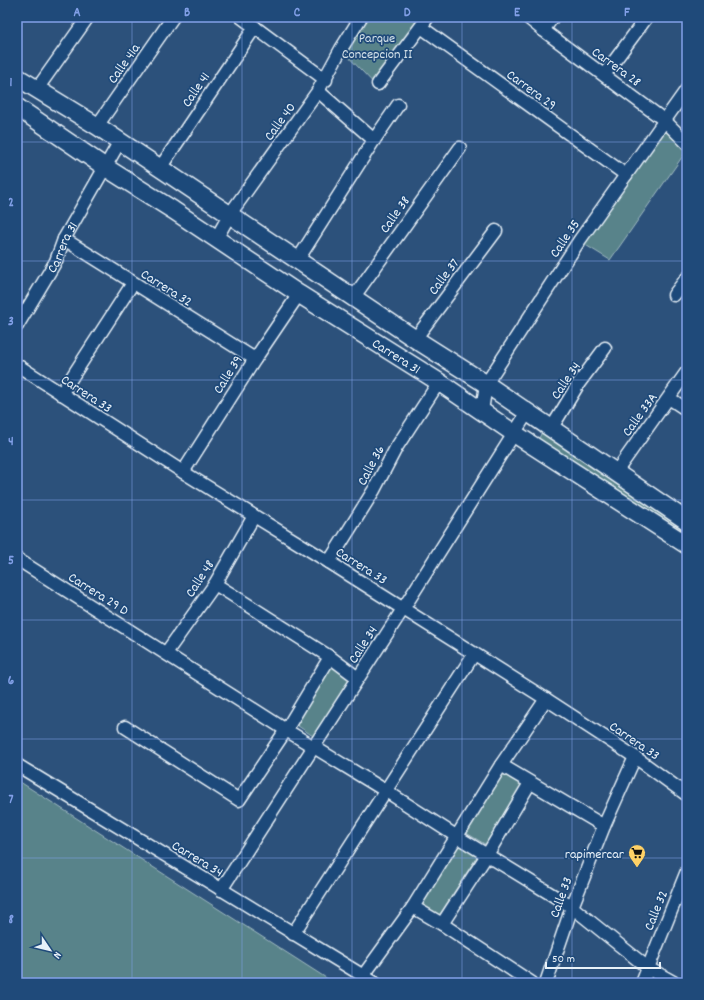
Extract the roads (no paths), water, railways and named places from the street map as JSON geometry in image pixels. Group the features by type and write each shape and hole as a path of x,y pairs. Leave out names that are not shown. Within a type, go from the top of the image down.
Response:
{"street":[{"path":"37,89 88,17"},
{"name":"Calle 41a","path":"97,126 173,17"},
{"path":"241,17 326,80"},
{"name":"Calle 40","path":"216,239 230,214 326,80 341,49 361,17"},
{"name":"Carrera 28","path":"527,17 664,120 687,143"},
{"path":"543,30 553,17"},
{"path":"604,75 647,17"},
{"path":"378,84 424,22"},
{"name":"Carrera 29","path":"424,22 626,175"},
{"name":"Calle 41","path":"160,168 255,27"},
{"name":"Carrera 31","path":"17,77 120,141 415,340 486,384 687,521"},
{"name":"Calle 35","path":"482,411 486,384 579,241 687,88"},
{"path":"318,91 374,140"},
{"path":"297,261 398,105"},
{"name":"Carrera 31","path":"17,107 105,167 299,294 439,382 515,434 687,545"},
{"name":"Carrera 31","path":"17,326 56,261 64,239 120,141"},
{"name":"Calle 38","path":"353,298 460,148"},
{"name":"Calle 37","path":"415,340 496,231"},
{"name":"Carrera 32","path":"64,239 255,359"},
{"path":"674,295 687,278"},
{"path":"61,394 133,283"},
{"name":"Calle 39","path":"183,472 255,359 299,294"},
{"name":"Calle 34","path":"551,429 579,383 605,348"},
{"name":"Carrera 33","path":"17,365 183,472 546,699 635,757 687,795"},
{"name":"Calle 33A","path":"616,472 686,373"},
{"name":"Calle 36","path":"329,562 374,490 396,448 439,382"},
{"path":"669,398 687,410"},
{"name":"Calle 34","path":"221,890 403,609 527,413"},
{"name":"Calle 48","path":"166,653 215,584 254,516"},
{"name":"Carrera 29 D","path":"18,561 286,730 386,790 456,836 572,907 648,968 675,983"},
{"path":"215,584 330,657 358,678"},
{"path":"293,934 474,654"},
{"path":"125,727 239,800 286,730 330,657"},
{"path":"363,976 413,907 501,765 546,699"},
{"name":"Calle 33","path":"546,983 572,907 604,826 635,757"},
{"name":"Carrera 34","path":"17,765 375,983"},
{"path":"501,765 604,826"},
{"path":"442,924 487,855 530,783"},
{"name":"Calle 32","path":"642,983 687,871"},
{"path":"413,907 442,924 532,983"}],"place":[{"name":"rapimercar","path":"637,868"}],"park label":[{"name":"Parque Concepcion II","path":"377,46"}]}
